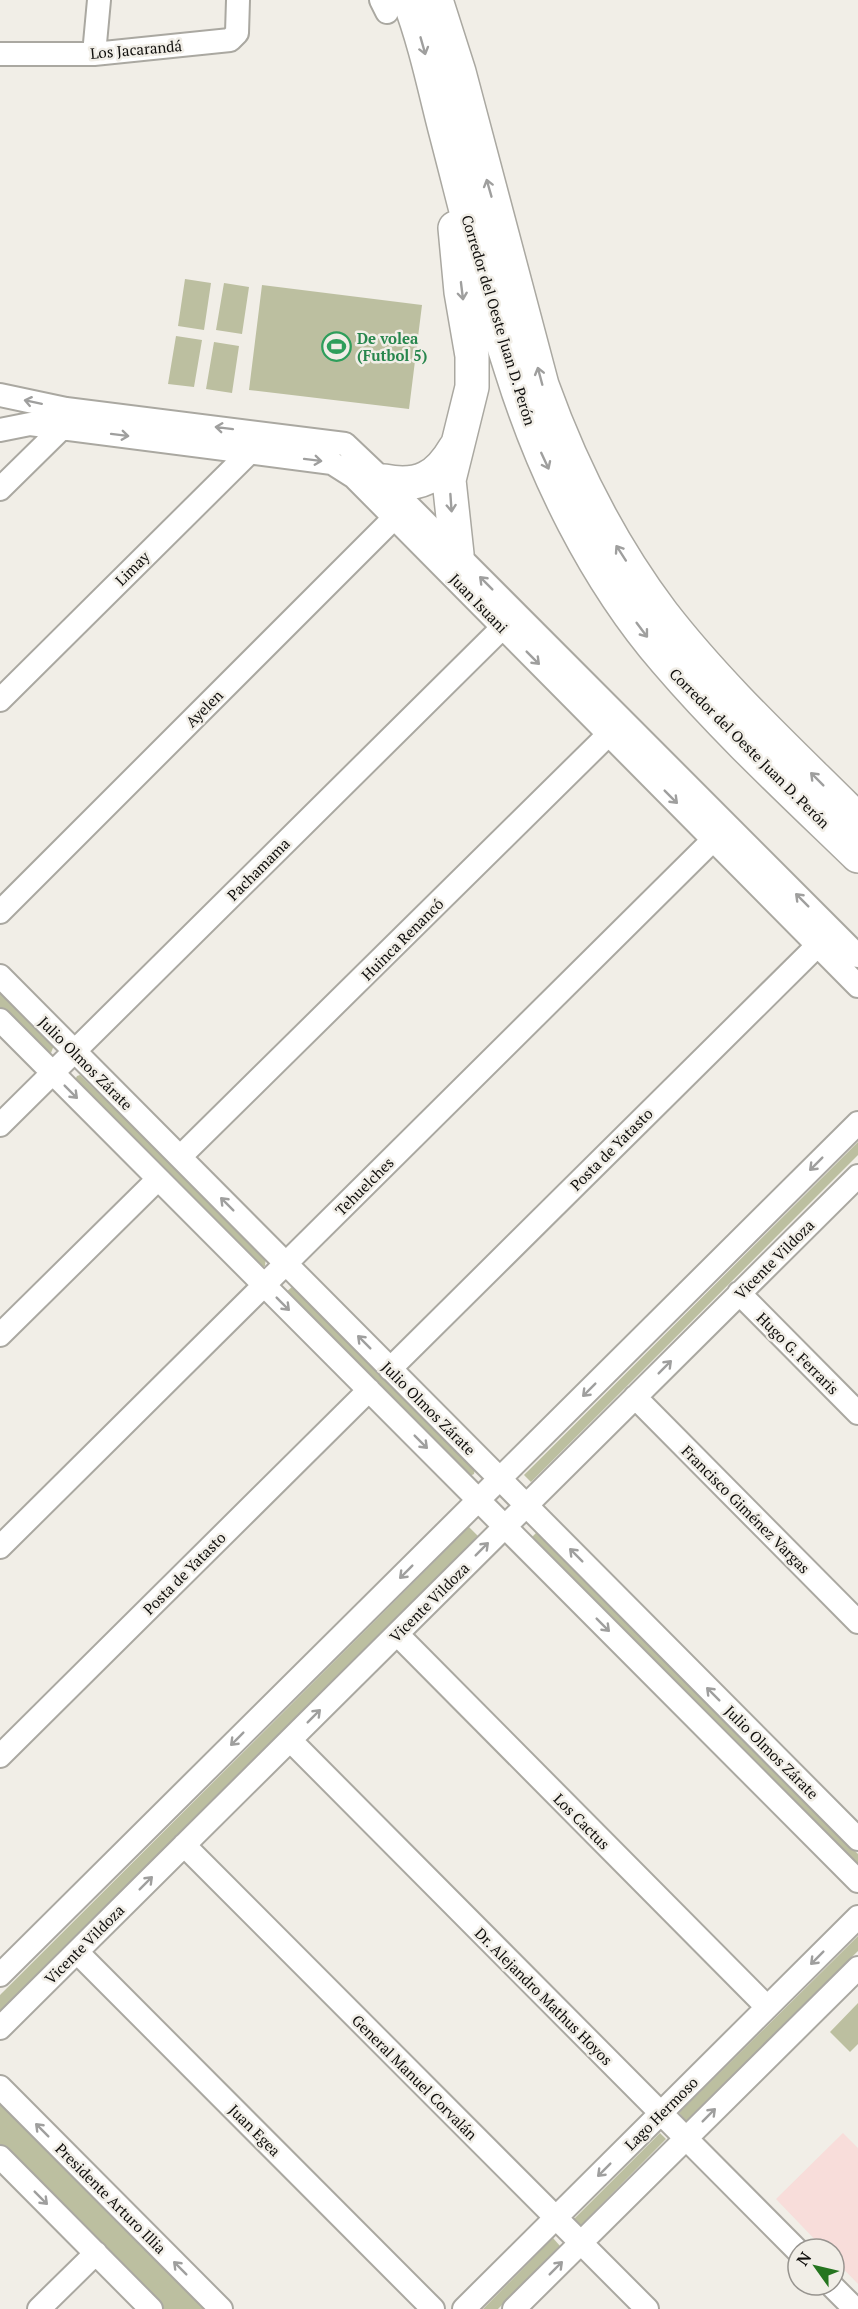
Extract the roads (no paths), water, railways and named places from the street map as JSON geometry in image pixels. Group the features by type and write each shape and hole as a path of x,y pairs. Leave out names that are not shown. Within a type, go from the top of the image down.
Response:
{"highway":[{"name":"Corredor del Oeste Juan D. Perón","path":"411,4 472,129 542,385 558,429 612,539 661,612 702,662 858,820"},
{"name":"Corredor del Oeste Juan D. Perón","path":"446,78 445,128 510,369 536,442 568,512 612,587 664,660 745,746 858,856"},
{"path":"445,128 461,292 472,356 471,387 449,480 457,554"},
{"path":"384,480 411,483 429,478 445,465 459,441"}],"street":[{"path":"94,54 99,0"},
{"name":"Los Jacarandá","path":"0,54 94,54 231,40 237,33 238,0"},
{"name":"Juan Isuani","path":"0,394 64,418 253,442 345,444 384,480 401,511 465,589 510,621"},
{"path":"0,489 64,418"},
{"name":"Juan Isuani","path":"0,430 64,418"},
{"name":"Juan Isuani","path":"253,442 332,463 401,511 457,554 510,621 825,938 858,986"},
{"name":"Limay","path":"0,700 253,442"},
{"name":"Ayelen","path":"0,912 401,511"},
{"path":"457,554 465,589"},
{"name":"Pachamama","path":"0,1125 510,621"},
{"name":"Huinca Renancó","path":"180,1157 616,727"},
{"name":"Tehuelches","path":"0,1547 720,832"},
{"name":"Juan Isuani","path":"825,938 858,956"},
{"name":"Posta de Yatasto","path":"390,1369 825,938"},
{"name":"Julio Olmos Zárate","path":"0,976 858,1839"},
{"name":"Julio Olmos Zárate","path":"0,1020 858,1881"},
{"path":"0,1974 858,1123"},
{"path":"0,1335 158,1179"},
{"name":"Vicente Vildoza","path":"0,2028 739,1293 854,1187"},
{"name":"Hugo G. Ferraris","path":"739,1293 858,1413"},
{"name":"Posta de Yatasto","path":"0,1756 369,1390"},
{"name":"Francisco Giménez Vargas","path":"634,1397 858,1622"},
{"name":"Los Cactus","path":"397,1634 767,2007"},
{"name":"Dr. Alejandro Mathus Hoyos","path":"290,1740 786,2239"},
{"name":"General Manuel Corvalán","path":"184,1845 647,2309"},
{"name":"Lago Hermoso","path":"464,2309 858,1917"},
{"name":"Juan Egea","path":"77,1952 433,2309"},
{"path":"514,2309 858,1968"},
{"name":"Presidente Arturo Illia","path":"0,2087 221,2309"},
{"path":"0,2157 151,2309"},
{"path":"39,2309 96,2253"},
{"path":"843,2297 855,2309"}],"place":[{"name":"De volea (Futbol 5)","path":"336,347"}]}
